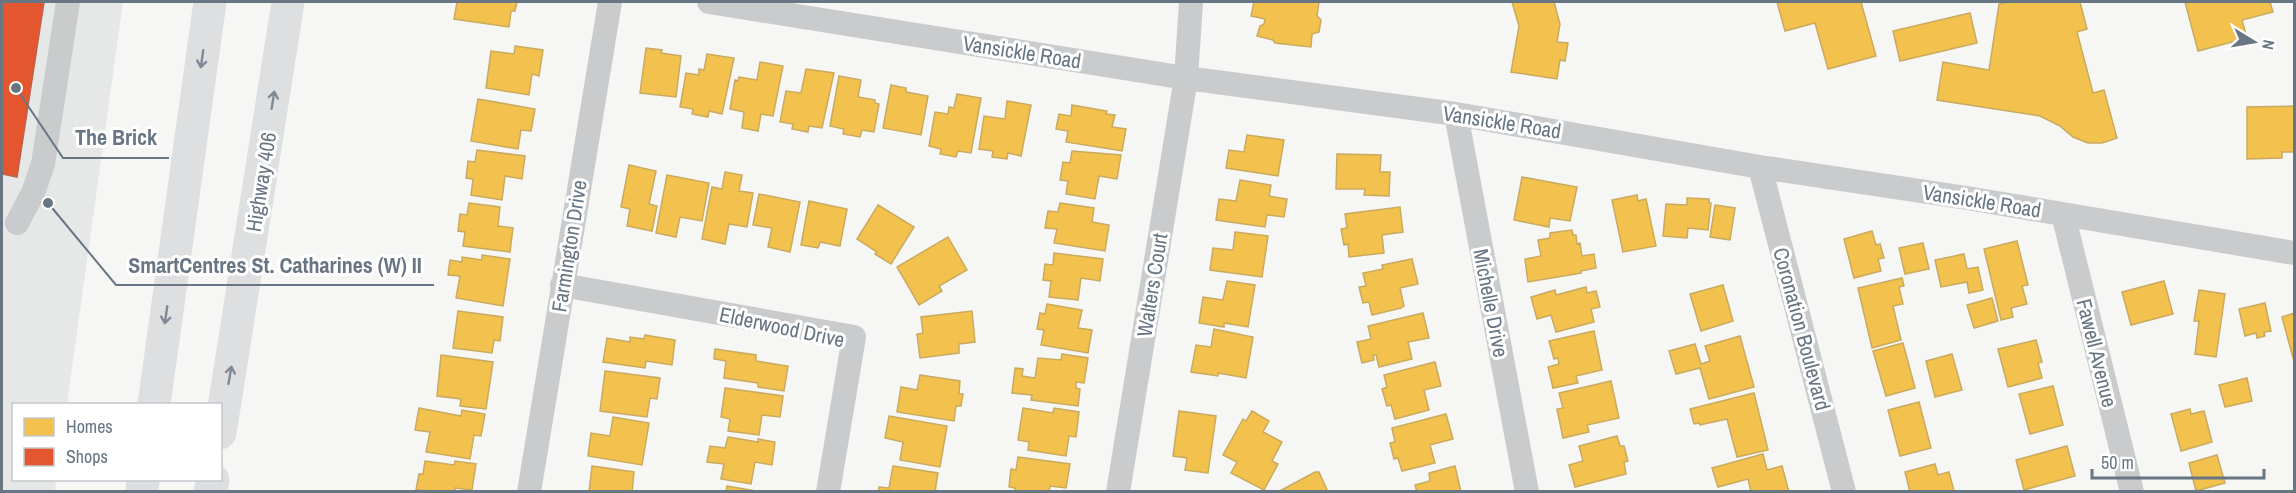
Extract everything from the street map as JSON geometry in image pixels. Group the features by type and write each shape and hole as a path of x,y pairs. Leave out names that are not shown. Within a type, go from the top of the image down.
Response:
{"highway":[{"path":"154,403 210,2"},
{"name":"Highway 406","path":"222,420 288,2"}],"street":[{"path":"17,223 33,193 43,164 68,2"},
{"name":"Farmington Drive","path":"530,492 610,2"},
{"name":"Vansickle Road","path":"709,2 1186,78 1456,114 1760,167 2295,253"},
{"name":"Walters Court","path":"1118,492 1186,78 1191,2"},
{"name":"Michelle Drive","path":"1456,114 1527,492"},
{"name":"Coronation Boulevard","path":"1760,167 1844,492"},
{"name":"Fawell Avenue","path":"2062,214 2132,492"},
{"name":"Elderwood Drive","path":"562,285 854,337 828,492"}],"shaded area":[{"path":"2,2 123,2 67,403 12,403 12,481 56,481 55,491 2,491"}],"building: Homes":[{"path":"457,2 517,2 515,11 511,11 509,27 454,19"},
{"path":"1254,2 1319,2 1317,16 1321,20 1319,32 1312,34 1311,47 1275,43 1273,40 1257,36 1265,19 1251,16"},
{"path":"1512,2 1554,2 1560,24 1557,42 1568,43 1565,61 1560,60 1557,79 1511,72 1519,26"},
{"path":"1777,2 1861,2 1876,56 1828,69 1815,23 1785,31"},
{"path":"2080,2 2087,29 2077,32 2093,93 2104,90 2117,138 2102,143 2088,143 2073,137 2060,126 2040,116 1937,100 1943,62 1989,70 1999,4"},
{"path":"2185,2 2270,2 2273,12 2242,20 2247,38 2198,51"},
{"path":"1970,13 1977,43 1900,61 1893,31"},
{"path":"515,46 543,50 539,76 532,74 529,95 486,88 491,51 514,54"},
{"path":"646,48 681,56 676,97 640,93"},
{"path":"707,54 734,58 722,114 709,111 708,117 692,114 693,109 680,107 686,73 699,75 699,69 704,70"},
{"path":"760,62 783,66 773,116 761,114 758,131 742,128 744,112 730,109 735,80 738,81 739,77 757,80"},
{"path":"806,69 834,73 822,128 809,126 808,132 792,129 793,124 780,122 786,91 801,93"},
{"path":"839,76 861,80 858,97 875,100 875,103 879,104 874,132 862,130 860,137 843,134 844,129 830,126"},
{"path":"891,85 906,88 906,92 928,96 921,135 883,128"},
{"path":"957,94 981,98 971,153 958,151 956,157 940,154 941,149 929,146 935,112 948,114 949,107 954,108"},
{"path":"478,99 535,109 531,131 521,130 518,149 471,141"},
{"path":"1007,101 1031,105 1021,156 1008,153 1007,159 992,157 993,151 979,149 984,116 1005,119"},
{"path":"1072,105 1107,111 1106,114 1115,115 1112,127 1126,129 1122,151 1066,142 1068,131 1056,129 1059,114 1071,116"},
{"path":"2294,106 2294,152 2282,152 2282,158 2247,159 2247,107"},
{"path":"1247,135 1284,140 1278,176 1226,168 1229,150 1244,152"},
{"path":"477,150 525,156 522,179 505,176 502,200 471,195 473,179 466,178 468,161 475,162"},
{"path":"1072,151 1121,155 1117,179 1099,176 1095,199 1066,194 1068,181 1060,180 1063,162 1070,163"},
{"path":"1337,154 1381,155 1380,172 1390,172 1389,196 1364,195 1365,189 1336,189"},
{"path":"629,165 656,171 649,204 657,206 652,231 627,226 630,209 621,207"},
{"path":"725,172 742,175 739,191 753,193 747,227 729,224 725,244 702,239 712,187 722,189"},
{"path":"667,175 709,183 702,221 680,217 676,237 656,233"},
{"path":"1522,177 1577,187 1570,221 1550,218 1549,227 1514,220"},
{"path":"1240,180 1271,185 1269,196 1287,199 1284,217 1267,215 1265,227 1216,220 1219,199 1236,201"},
{"path":"759,194 800,202 790,252 768,247 772,228 753,225"},
{"path":"1637,195 1638,201 1646,199 1656,246 1623,252 1612,200"},
{"path":"1687,198 1709,199 1711,203 1708,230 1688,228 1687,238 1663,236 1666,204 1687,205"},
{"path":"809,201 847,209 840,246 820,242 818,248 801,245"},
{"path":"469,203 500,207 498,226 513,228 510,252 463,246 465,232 458,231 460,214 467,215"},
{"path":"1060,203 1094,208 1092,222 1109,225 1105,251 1054,243 1057,229 1045,228 1048,211 1058,212"},
{"path":"878,205 914,227 891,264 857,239"},
{"path":"1715,205 1735,208 1730,240 1710,237"},
{"path":"1400,207 1403,232 1382,235 1384,253 1349,257 1348,244 1344,245 1341,229 1347,228 1345,214"},
{"path":"1572,230 1573,235 1576,235 1577,244 1580,243 1582,256 1594,254 1596,268 1581,271 1581,273 1528,282 1525,259 1541,256 1538,240 1550,238 1550,233"},
{"path":"1872,231 1876,245 1880,244 1884,258 1878,259 1881,271 1854,278 1844,239"},
{"path":"1235,232 1268,236 1262,277 1210,270 1213,248 1233,250"},
{"path":"948,237 967,270 939,286 942,291 919,305 897,267"},
{"path":"2017,241 2028,285 2022,286 2027,304 2011,308 2013,317 2001,320 1984,249"},
{"path":"1923,243 1929,269 1905,274 1899,248"},
{"path":"1054,253 1103,259 1100,281 1081,278 1078,300 1049,297 1051,281 1043,280 1045,264 1053,265"},
{"path":"1964,254 1967,269 1978,267 1983,290 1969,293 1967,282 1941,287 1935,260"},
{"path":"482,255 510,259 503,306 456,298 460,276 448,275 450,260 462,262 462,257 482,260"},
{"path":"1412,259 1418,284 1400,288 1404,306 1372,315 1369,302 1363,303 1359,287 1366,286 1363,273 1383,269 1382,265"},
{"path":"1902,278 1904,286 1899,287 1903,304 1893,306 1901,340 1872,348 1858,288"},
{"path":"1227,281 1255,285 1248,327 1224,323 1224,327 1199,323 1203,297 1223,300"},
{"path":"2164,281 2173,314 2131,325 2122,292"},
{"path":"1723,285 1733,321 1701,331 1690,294"},
{"path":"1586,287 1587,293 1596,291 1600,307 1591,309 1594,322 1556,332 1551,315 1537,319 1531,297 1555,290 1556,295"},
{"path":"2199,290 2225,294 2216,357 2195,354 2199,321 2194,321"},
{"path":"1992,298 1998,321 1974,328 1967,305"},
{"path":"2265,303 2271,331 2264,332 2265,336 2257,338 2256,333 2245,336 2239,309"},
{"path":"1047,304 1082,310 1078,328 1092,330 1088,353 1041,345 1044,330 1037,329 1040,313 1045,314"},
{"path":"458,311 503,317 500,341 494,340 492,353 453,348"},
{"path":"972,311 975,342 959,344 959,353 920,358 917,334 923,333 921,317"},
{"path":"1423,313 1429,338 1408,342 1412,359 1379,367 1376,355 1373,355 1374,360 1362,363 1357,342 1371,339 1368,326"},
{"path":"2294,313 2294,357 2293,358 2282,317"},
{"path":"1214,329 1253,337 1246,378 1218,373 1218,376 1191,372 1196,345 1211,347"},
{"path":"1594,331 1602,370 1576,376 1578,383 1553,388 1548,367 1559,364 1558,358 1554,359 1549,341"},
{"path":"645,335 675,340 672,365 646,361 645,368 603,362 607,338 630,342 630,337 644,339"},
{"path":"1740,336 1754,387 1709,399 1700,368 1676,374 1669,351 1695,344 1701,364 1710,361 1705,346"},
{"path":"2036,340 2042,362 2038,363 2042,378 2008,387 1998,349"},
{"path":"1903,343 1915,388 1886,396 1873,351"},
{"path":"715,349 756,355 756,361 788,366 784,391 758,387 758,383 724,378 726,361 714,359"},
{"path":"1062,354 1088,358 1084,383 1076,382 1076,388 1080,389 1078,406 1031,400 1032,395 1012,393 1015,368 1023,369 1022,376 1035,378 1038,358 1061,360"},
{"path":"1952,354 1962,390 1935,397 1926,361"},
{"path":"441,355 493,362 486,409 460,406 461,399 437,396"},
{"path":"1435,362 1441,386 1424,390 1429,410 1395,419 1391,405 1387,406 1382,389 1387,387 1384,375"},
{"path":"605,371 660,378 657,399 650,398 647,417 600,411"},
{"path":"920,375 960,381 959,394 963,394 961,406 956,406 954,421 897,412 901,387 917,390"},
{"path":"2247,378 2252,401 2225,407 2219,385"},
{"path":"1611,381 1619,418 1587,425 1589,432 1563,438 1557,409 1563,408 1559,393"},
{"path":"2053,386 2063,425 2030,434 2019,394"},
{"path":"725,388 783,396 780,417 762,415 759,435 728,431 730,419 721,417"},
{"path":"1754,393 1768,450 1737,457 1727,419 1700,425 1699,423 1694,424 1690,409"},
{"path":"1919,402 1931,448 1900,456 1888,410"},
{"path":"419,408 461,416 462,410 485,414 481,436 474,435 470,459 426,452 430,432 415,430"},
{"path":"1023,408 1053,413 1054,408 1079,412 1076,437 1069,436 1066,456 1028,450 1029,442 1018,440"},
{"path":"2190,409 2191,414 2204,411 2212,442 2181,451 2171,414"},
{"path":"1179,411 1216,416 1208,473 1185,470 1187,458 1173,456"},
{"path":"1252,411 1269,421 1263,432 1282,442 1272,461 1278,464 1264,490 1231,473 1237,462 1223,455 1243,419 1246,421"},
{"path":"1446,414 1453,439 1430,445 1435,463 1402,471 1398,458 1394,459 1390,443 1395,442 1392,428"},
{"path":"889,416 947,426 940,467 900,460 903,442 885,438"},
{"path":"613,417 649,423 642,465 588,456 591,433 610,436"},
{"path":"1617,436 1620,446 1624,446 1628,461 1624,462 1626,474 1575,487 1569,465 1583,461 1579,446"},
{"path":"728,437 775,442 772,465 755,462 751,484 721,479 724,464 707,462 710,446 725,448"},
{"path":"2067,446 2075,476 2024,490 2016,460"},
{"path":"1763,454 1767,470 1782,466 1789,492 1751,492 1748,479 1718,487 1712,468"},
{"path":"2217,455 2225,483 2196,491 2189,463"},
{"path":"1018,457 1070,464 1066,488 1050,486 1049,492 1015,492 1015,488 1009,487 1011,469 1016,470"},
{"path":"425,461 454,465 455,461 476,464 472,490 455,488 455,492 416,490 419,474 423,474"},
{"path":"1935,464 1938,475 1949,472 1954,491 1910,492 1905,472"},
{"path":"592,466 634,472 632,492 589,492"},
{"path":"893,466 938,473 935,492 878,492 879,487 889,488"},
{"path":"1455,466 1461,492 1417,492 1415,485 1430,481 1429,473"},
{"path":"1319,472 1328,492 1278,492"},
{"path":"727,486 762,492 726,492"}],"building: Shops":[{"path":"2,2 44,2 17,177 2,174"}],"place":[{"name":"The Brick","path":"16,88"},
{"name":"SmartCentres St. Catharines (W) II","path":"48,203"}]}
